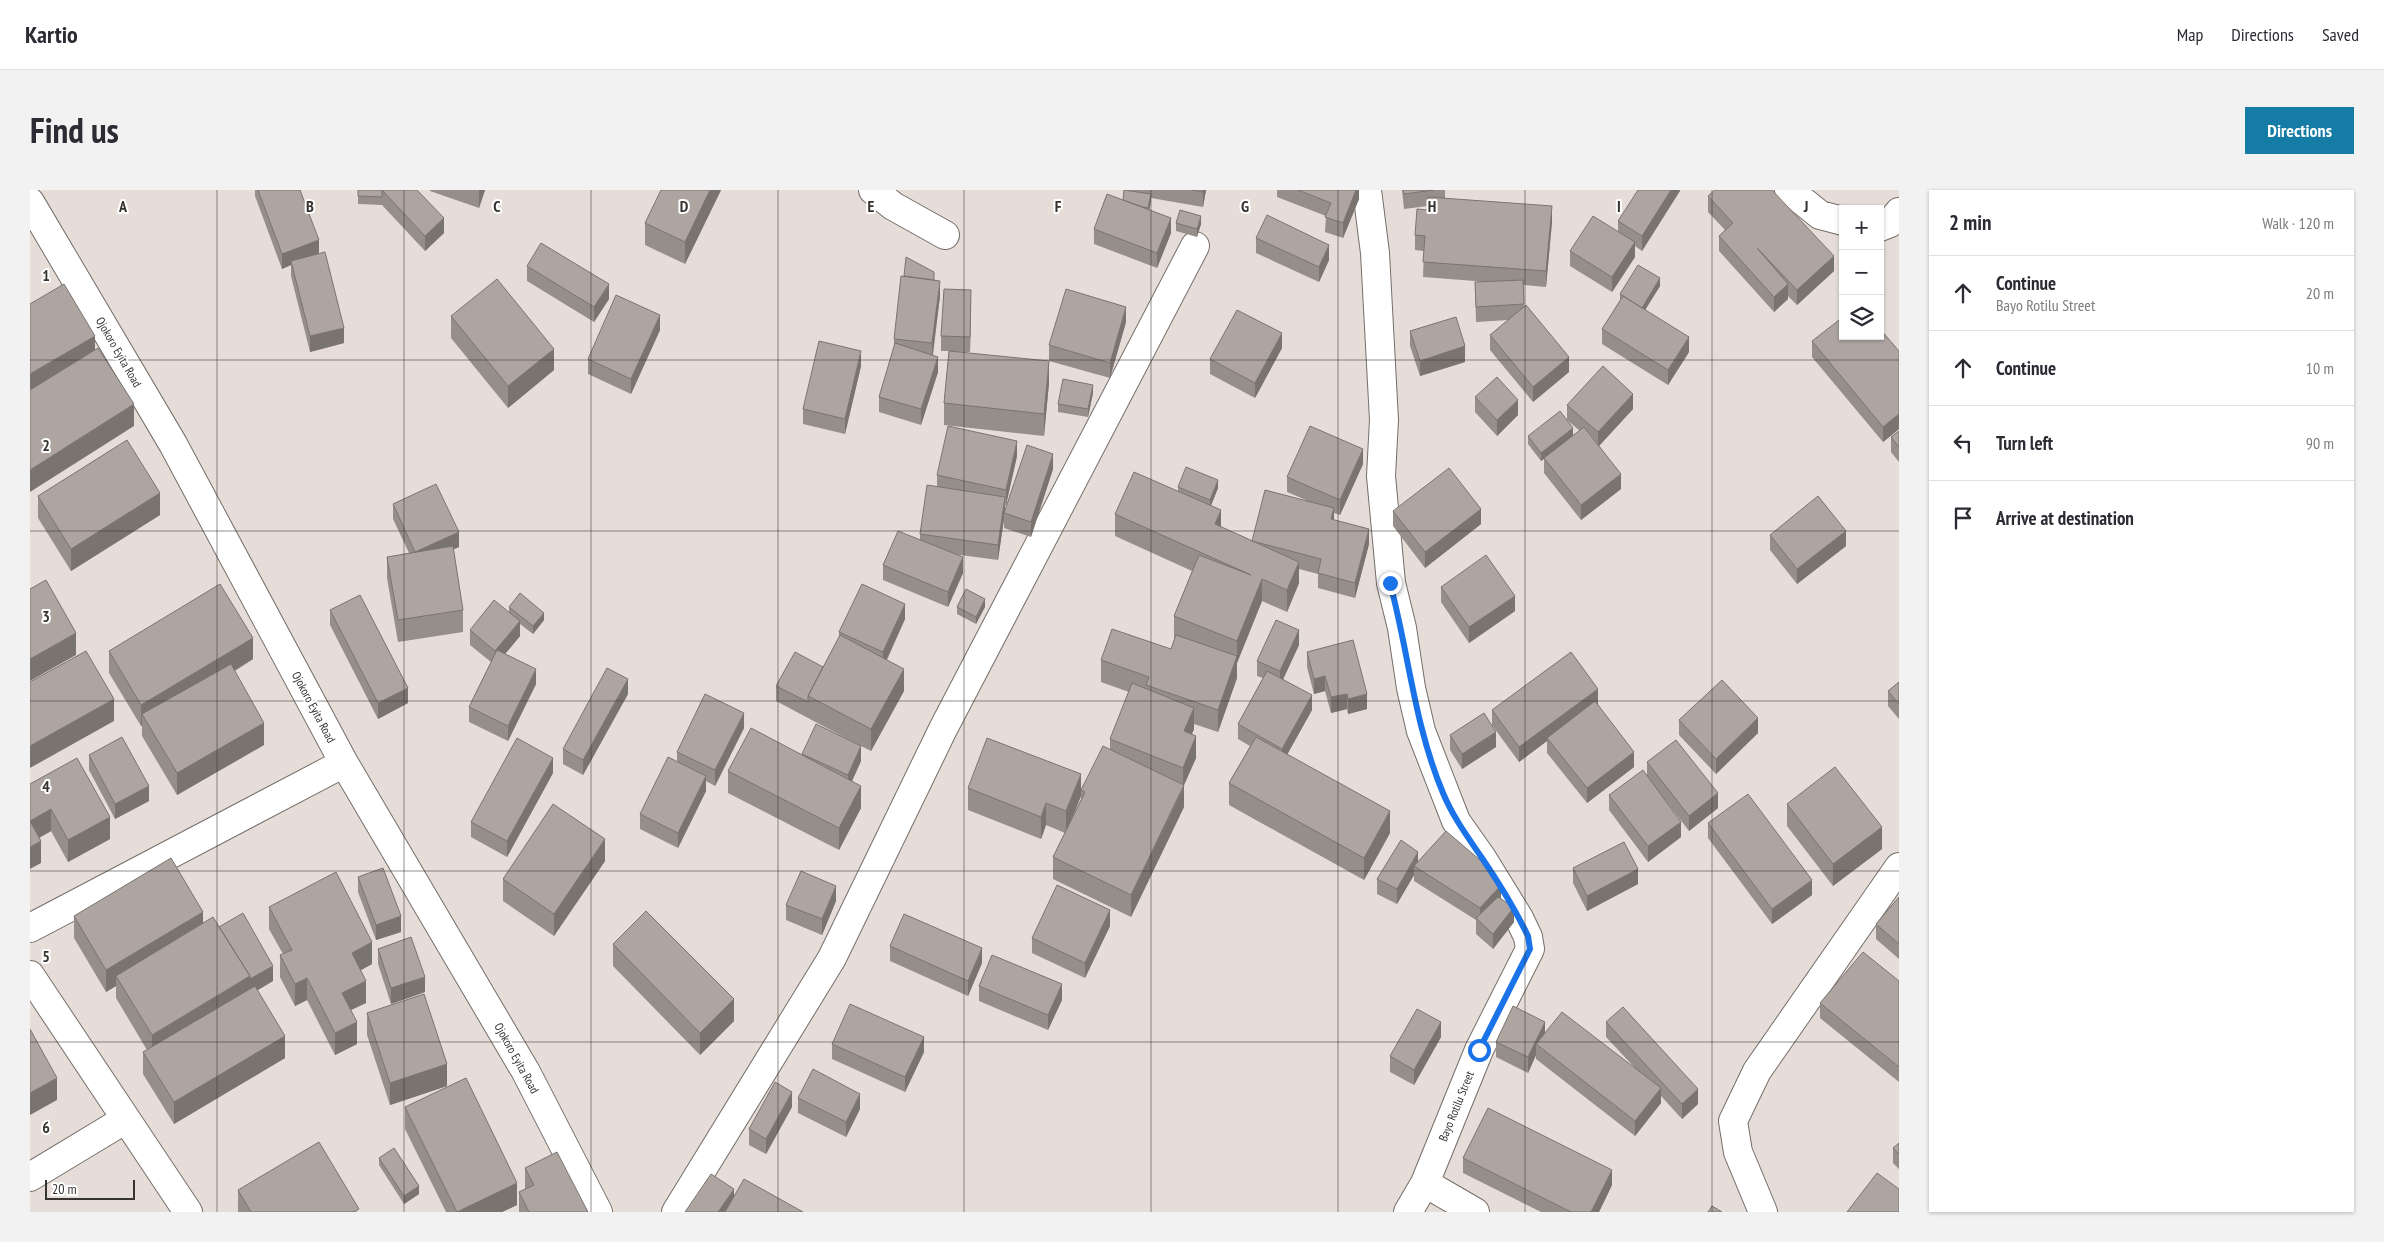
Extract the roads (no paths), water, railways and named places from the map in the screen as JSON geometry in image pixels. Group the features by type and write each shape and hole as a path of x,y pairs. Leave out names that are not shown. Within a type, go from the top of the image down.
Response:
{"street":[{"path":"873,190 893,206 945,235"},
{"name":"Bayo Rotilu Street","path":"1367,190 1375,263 1384,420 1381,476 1390,583 1402,628 1411,688 1421,731 1442,791 1456,821 1482,858 1528,936 1530,949 1479,1050 1425,1183 1408,1212"},
{"path":"1789,190 1820,215 1839,220"},
{"name":"Ojokoro Eyita Road","path":"30,202 173,444 344,763 526,1072 598,1212"},
{"path":"1884,225 1890,223 1899,212"},
{"path":"676,1212 832,958 947,720 1195,246"},
{"path":"30,928 344,763"},
{"path":"1763,1212 1738,1152 1733,1121 1758,1071 1899,867"},
{"path":"30,975 188,1212"},
{"path":"30,1177 126,1119"},
{"path":"1425,1183 1475,1212"}]}
